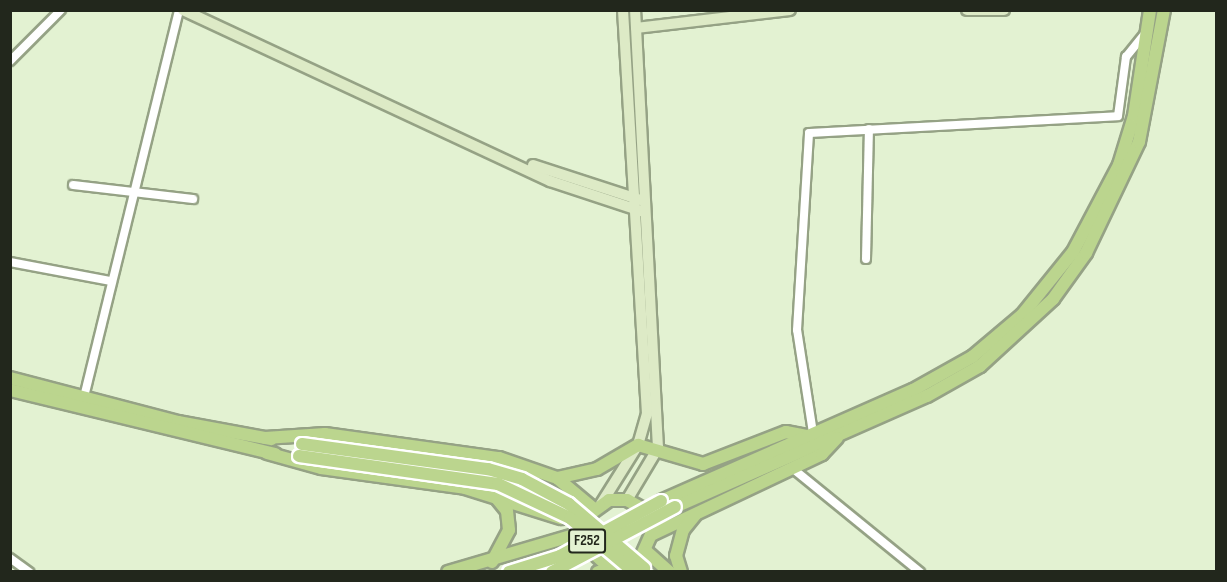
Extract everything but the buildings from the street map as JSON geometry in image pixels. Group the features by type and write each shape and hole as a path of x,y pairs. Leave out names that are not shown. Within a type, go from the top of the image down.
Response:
{"main road":[{"path":"557,478 597,469 638,445 658,448 703,464 786,432 810,434 972,357 1022,315 1056,276 1119,165 1134,116 1150,10"},
{"path":"653,534 822,454 839,436 980,366 1053,299 1086,253 1139,142 1164,10"},
{"path":"10,378 265,438 301,450 498,484 570,518 642,570"},
{"path":"10,390 321,468 494,495 584,529"},
{"path":"265,438 325,434 499,458 557,478 597,507 627,500 646,513 653,534 647,552 669,572"},
{"name":"F252","path":"509,572 560,556 662,501 810,434"},
{"name":"F252","path":"552,572 675,507 839,436"},
{"path":"267,453 301,450"},
{"path":"491,562 502,552 509,530 507,511 494,495"},
{"name":"F252","path":"597,507 584,529 591,556 613,570 638,563 647,552"},
{"path":"681,572 676,556 683,530 698,512"},
{"path":"448,572 491,562 584,529"}],"street":[{"path":"10,61 61,10"},
{"path":"84,397 132,190 181,10 550,181 639,205"},
{"path":"200,10 553,174 639,205"},
{"path":"623,10 658,448 627,500"},
{"path":"597,507 638,445 647,414 635,10"},
{"path":"636,28 790,10"},
{"path":"967,10 1004,10"},
{"path":"810,434 797,330 808,133 1118,116 1126,57 1148,30"},
{"path":"866,259 869,129"},
{"path":"73,185 132,190 193,199"},
{"path":"10,262 111,281"},
{"path":"792,468 920,572"},
{"path":"10,558 29,572"}]}
